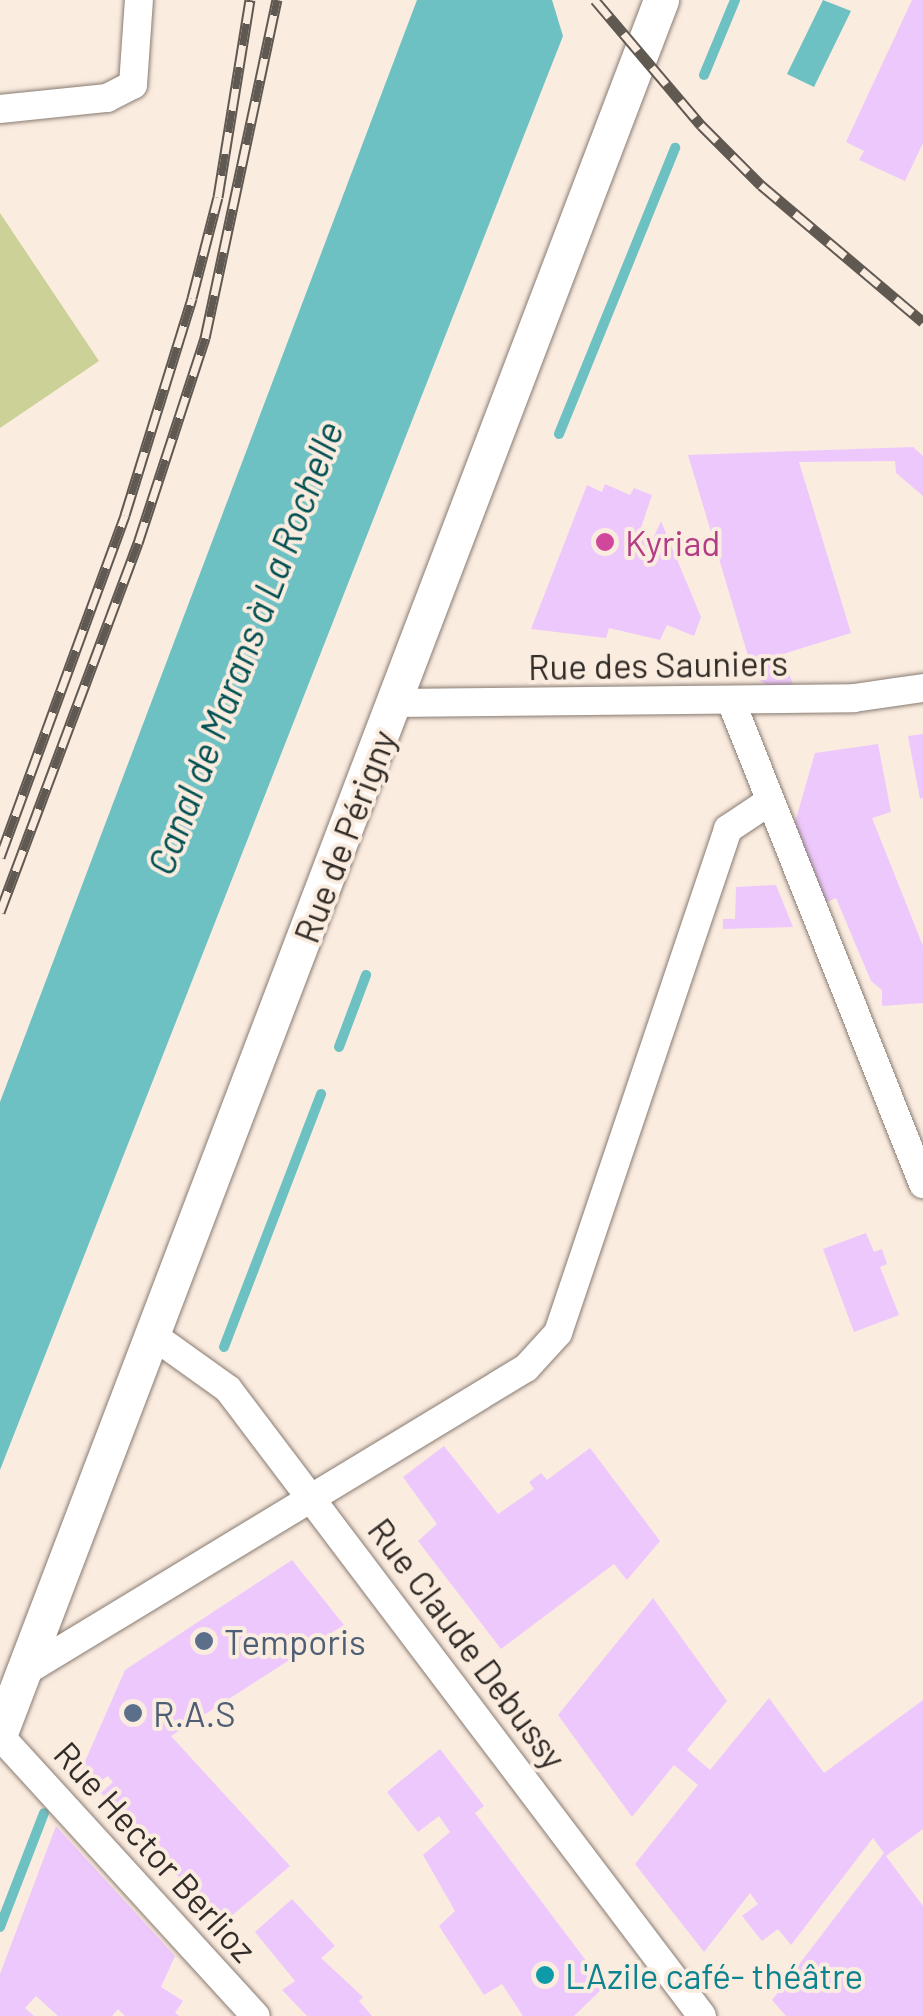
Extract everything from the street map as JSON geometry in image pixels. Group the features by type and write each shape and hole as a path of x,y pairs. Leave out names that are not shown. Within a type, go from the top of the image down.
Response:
{"street":[{"path":"0,109 106,98 133,85 139,0"},
{"name":"Rue de Périgny","path":"0,1734 660,0"},
{"name":"Rue des Sauniers","path":"394,704 854,698 923,688"},
{"path":"730,701 923,1184"},
{"path":"26,1671 526,1368 558,1333 728,829 770,801"},
{"name":"Rue Claude Debussy","path":"154,1336 228,1389 702,2016"},
{"name":"Rue Hector Berlioz","path":"0,1734 256,2016"}],"green space":[{"path":"0,213 99,361 0,428"}],"water":[{"name":"Canal de Marans à La Rochelle","path":"417,0 552,0 563,36 0,1470 0,1102"},
{"path":"823,0 851,11 814,87 787,74"}],"building":[{"path":"912,0 923,0 923,143 905,181 859,160 864,151 846,142"},
{"path":"913,447 923,456 923,496 896,473 895,461 799,462 851,633 783,654 793,685 771,688 754,676 688,455"},
{"path":"605,484 630,495 634,488 652,495 639,534 653,539 661,521 701,617 694,636 667,625 660,640 609,628 606,638 531,629 587,485 602,492"},
{"path":"923,734 923,798 920,799 908,736"},
{"path":"878,744 891,812 872,818 923,946 923,1003 882,1006 882,990 871,981 836,898 825,903 794,826 815,753"},
{"path":"776,885 793,927 723,929 723,919 735,919 736,887"},
{"path":"866,1233 874,1252 882,1249 887,1264 880,1267 899,1315 854,1332 823,1249"},
{"path":"444,1446 498,1514 534,1489 529,1482 541,1473 547,1480 590,1448 660,1541 627,1580 614,1564 501,1649 418,1541 437,1524 403,1477"},
{"path":"292,1560 344,1625 171,1736 290,1866 222,1924 101,1793 113,1782 108,1776 91,1787 80,1773 125,1670"},
{"path":"653,1598 727,1701 687,1750 710,1770 769,1698 824,1773 923,1700 923,1829 886,1856 923,1906 923,2016 786,2016 772,2000 884,1853 873,1838 791,1945 778,1929 762,1941 742,1916 758,1904 750,1893 704,1952 635,1864 698,1785 674,1765 632,1817 558,1715"},
{"path":"440,1749 484,1806 475,1813 605,1986 574,2016 523,2016 502,1984 484,1995 439,1926 455,1911 423,1855 450,1832 439,1816 418,1832 387,1792"},
{"path":"56,1826 175,1956 161,1987 183,2001 175,2013 179,2016 125,2016 118,2009 112,2016 58,2016 36,1996 25,2008 34,2016 0,2016 0,1974"},
{"path":"292,1899 335,1946 321,1958 363,1997 359,2001 372,2016 307,2016 282,1990 295,1981 255,1932"}],"waterway":[{"path":"704,75 735,0"},
{"path":"559,434 675,148"},
{"path":"339,1047 366,975"},
{"path":"224,1347 321,1094"},
{"path":"0,1927 44,1813"}],"railway":[{"path":"0,857 125,515 192,298 218,197 250,0"},
{"path":"0,912 138,543 205,338 277,0"},
{"path":"595,0 701,125 761,185 923,322"}],"place":[{"name":"Kyriad","path":"605,542"},
{"name":"Temporis","path":"204,1641"},
{"name":"R.A.S","path":"133,1713"},
{"name":"L'Azile café- théâtre","path":"545,1975"}]}
